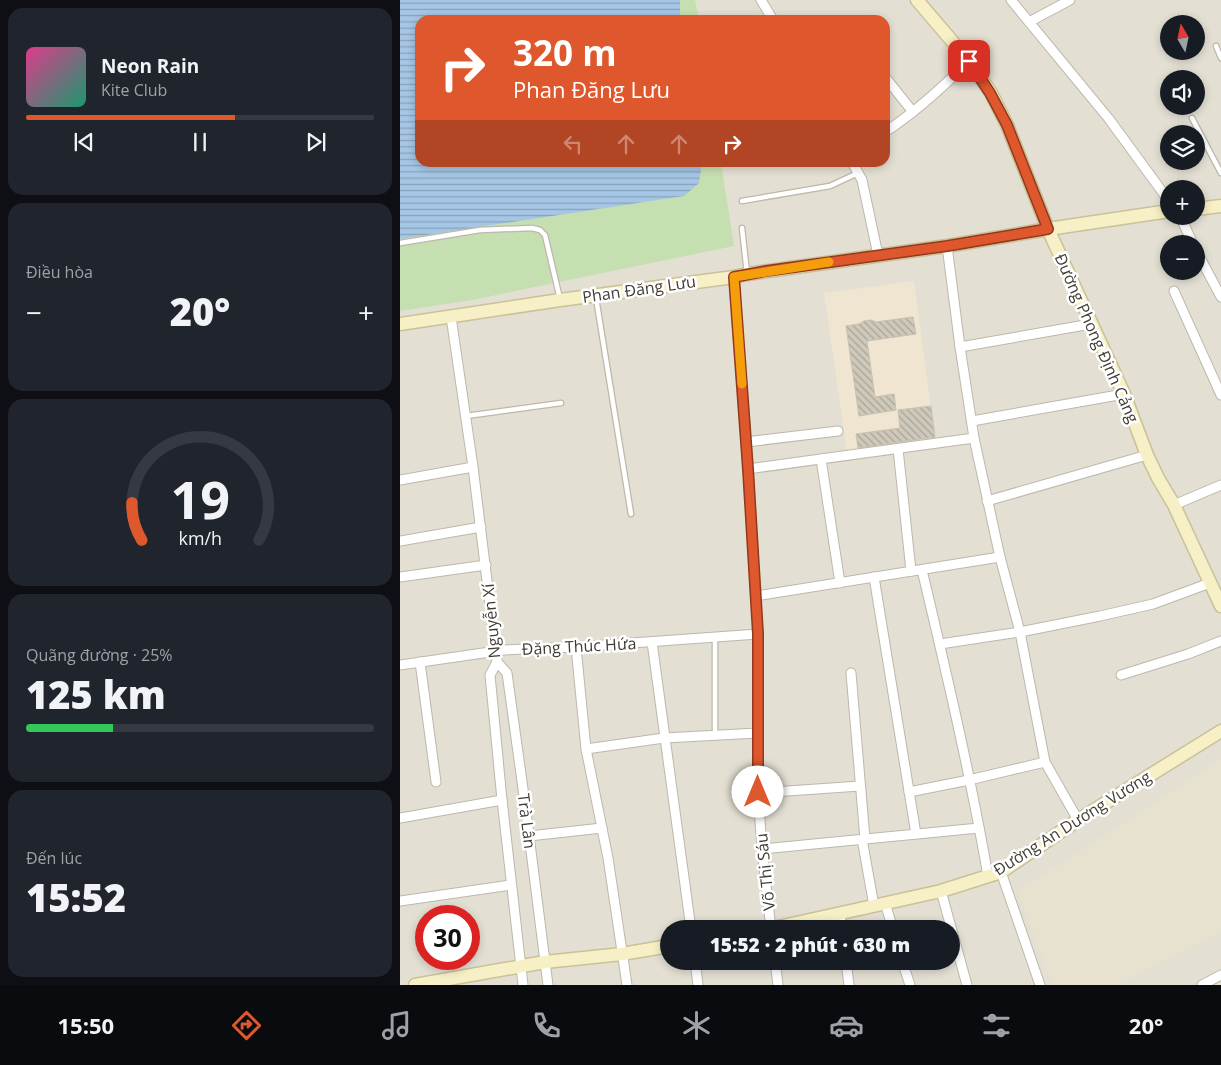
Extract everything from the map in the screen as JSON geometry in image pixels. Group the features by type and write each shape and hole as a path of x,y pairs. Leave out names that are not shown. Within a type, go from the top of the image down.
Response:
{"street":[{"path":"762,0 770,15"},
{"name":"Đường Phong Định Cảng","path":"917,0 969,61 990,93 1007,125 1048,229 1124,394 1147,455 1174,505 1221,606"},
{"path":"1011,0 1109,119 1160,189"},
{"path":"1029,22 1070,0"},
{"path":"890,128 942,89 969,61"},
{"path":"890,83 913,112"},
{"path":"855,167 862,180 878,255"},
{"path":"1205,208 1221,206"},
{"name":"Phan Đăng Lưu","path":"400,324 947,246 1160,213"},
{"path":"947,246 974,438 1000,557 1020,632 1045,762 1078,820"},
{"path":"1205,267 1221,297"},
{"name":"Võ Thị Sáu","path":"734,277 756,596 758,634 758,792 769,920"},
{"path":"1174,291 1221,396"},
{"name":"Nguyễn Xí","path":"451,317 473,467 496,652 497,662 490,675 523,985"},
{"path":"960,347 1091,324"},
{"path":"972,421 1124,394"},
{"path":"746,442 838,431"},
{"path":"748,469 974,438"},
{"path":"898,449 911,571"},
{"path":"987,501 1147,455"},
{"path":"820,459 840,582"},
{"path":"400,480 473,467"},
{"path":"1174,505 1221,485"},
{"path":"400,541 481,527"},
{"path":"756,596 1000,557"},
{"path":"400,577 486,565"},
{"path":"922,570 940,644 988,876"},
{"path":"874,577 916,834"},
{"path":"940,644 1020,632 1100,616 1153,604 1210,583"},
{"name":"Đặng Thúc Hứa","path":"400,664 504,650 576,647 758,634"},
{"path":"1121,674 1188,654 1221,641"},
{"path":"652,642 690,920"},
{"path":"576,647 586,750 608,858 627,985"},
{"path":"420,662 436,782"},
{"name":"Trà Lân","path":"497,662 507,673 548,985"},
{"path":"851,673 864,839 879,904 888,920"},
{"name":"Đường An Dương Vương","path":"812,920 941,891 1000,872 1078,820 1221,731"},
{"path":"586,750 664,738 758,733"},
{"path":"909,792 1045,762"},
{"path":"758,792 860,786"},
{"path":"400,818 502,800"},
{"path":"529,836 602,828"},
{"path":"762,849 979,828"},
{"path":"1000,872 1040,985"},
{"path":"400,901 511,885"},
{"path":"941,891 967,985"},
{"path":"840,914 841,920"},
{"path":"415,985 545,962 622,954 660,948"},
{"path":"696,970 698,985"},
{"path":"776,970 778,985"},
{"path":"847,970 849,985"},
{"path":"905,970 910,985"},
{"path":"1202,985 1218,980"}],"lane":[{"path":"1216,46 1221,58"},
{"path":"1192,118 1221,173"},
{"path":"742,201 830,186 858,173"},
{"path":"400,243 480,230 532,228 540,230 545,235 560,300"},
{"path":"742,228 747,274"},
{"path":"595,295 631,514"},
{"path":"466,416 561,403"},
{"path":"715,637 715,735"}],"shaded area":[{"path":"400,0 1221,0 1221,985 400,985"},
{"path":"914,281 935,440 847,452 824,293"},
{"path":"1221,759 1221,931 1118,985 1052,985 1018,892"}],"green space":[{"path":"400,0 695,0 698,15 415,15 415,167 722,167 734,246 472,300 400,311"}],"water":[{"path":"400,0 680,0 680,15 415,15 415,167 701,167 699,183 684,196 400,239"}],"building":[{"path":"913,317 916,334 867,341 875,397 894,394 896,410 859,416 846,326 871,320 876,322"},
{"path":"931,406 935,437 858,448 856,434 900,428 898,410"}],"slow traffic":[{"path":"742,384 734,277 829,262"}],"route":[{"path":"758,792 758,634 734,277 947,246 1048,229 1007,125 990,93 969,61"}]}
